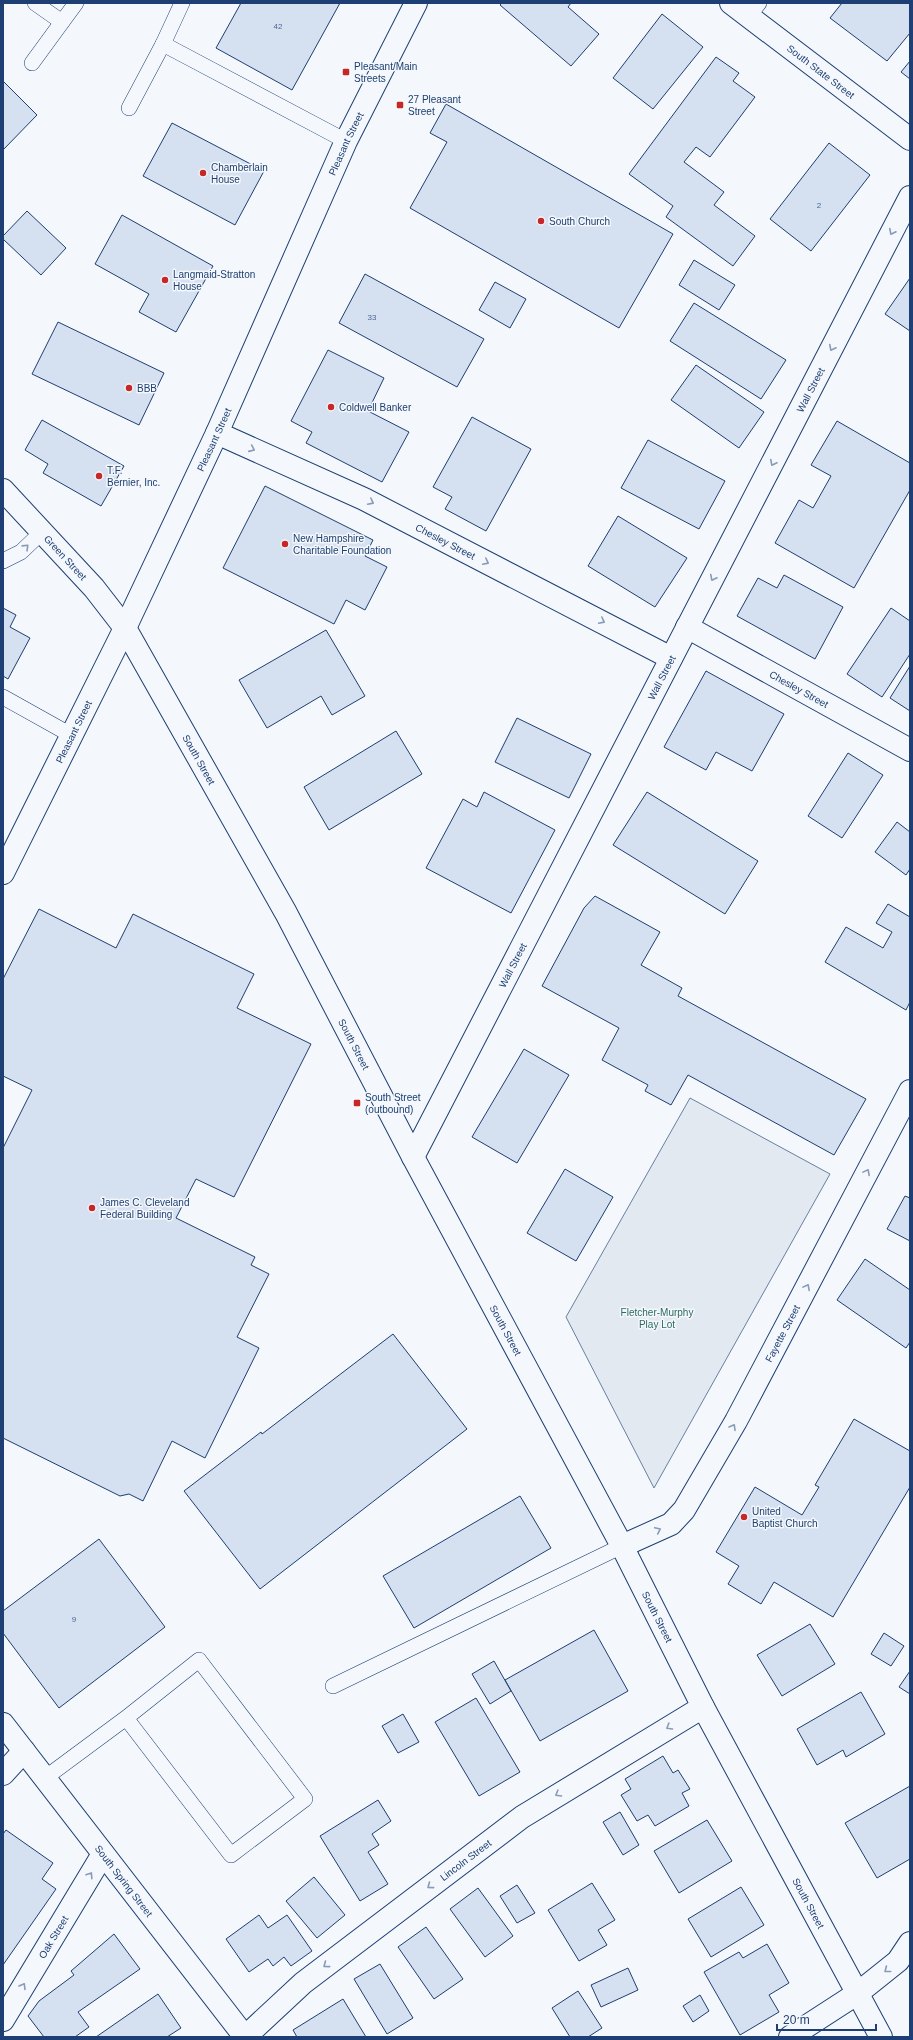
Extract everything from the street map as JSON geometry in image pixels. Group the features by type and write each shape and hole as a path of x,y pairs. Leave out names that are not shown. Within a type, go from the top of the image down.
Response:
{"street":[{"name":"Pleasant Street","path":"3,873 125,628 217,433 346,142 416,3"},
{"name":"South State Street","path":"731,3 754,10 910,139"},
{"name":"Wall Street","path":"413,1157 910,197"},
{"name":"Chesley Street","path":"217,433 364,499 671,658"},
{"name":"Green Street","path":"3,490 94,588 125,628"},
{"name":"Chesley Street","path":"687,627 910,750"},
{"name":"South Street","path":"125,628 286,913 413,1157 622,1546 703,1707 881,2037"},
{"name":"Fayette Street","path":"622,1546 672,1524 684,1510 736,1421 910,1091"},
{"name":"Lincoln Street","path":"245,2037 303,1982 522,1817 703,1707"},
{"name":"South Spring Street","path":"3,1724 245,2037"},
{"path":"3,1774 24,1751"},
{"name":"Oak Street","path":"3,2020 103,1854"},
{"path":"790,2037 858,1993 898,1962 910,1943"}],"lane":[{"path":"35,3 62,22"},
{"path":"32,63 76,3"},
{"path":"129,108 163,44 182,3"},
{"path":"163,44 346,142"},
{"path":"6,560 21,552 42,532"},
{"path":"3,697 72,735"},
{"path":"333,1686 622,1546"},
{"path":"45,1778 126,1718 199,1660 305,1799 231,1855 126,1718"}],"green space":[{"name":"Fletcher-Murphy Play Lot","path":"690,1098 830,1174 654,1488 566,1317"}],"building":[{"path":"241,3 340,3 292,90 216,48"},
{"path":"502,3 571,3 568,7 599,34 571,66 500,5"},
{"path":"842,3 910,3 910,33 887,61 830,18"},
{"path":"662,14 703,47 653,109 613,78"},
{"path":"716,57 739,73 733,81 755,97 710,157 696,147 684,162 724,192 714,205 755,236 733,266 666,217 673,206 629,174"},
{"path":"910,61 910,79 901,72"},
{"path":"3,81 37,115 3,150"},
{"name":"South Church","path":"446,104 673,234 619,328 410,208 447,142 430,133"},
{"name":"Chamberlain House","path":"172,123 264,171 235,225 143,176"},
{"path":"829,143 870,175 811,251 770,219"},
{"path":"27,211 66,248 41,275 3,239 3,236"},
{"name":"Langmaid-Stratton House","path":"122,215 213,266 176,332 139,312 149,294 95,264"},
{"path":"694,260 735,285 719,310 679,285"},
{"path":"365,274 484,339 457,387 339,323"},
{"path":"910,278 910,331 885,314"},
{"path":"495,282 526,299 510,328 479,310"},
{"path":"694,303 786,360 761,399 670,341"},
{"path":"58,322 164,373 139,425 32,374"},
{"path":"328,350 384,378 368,411 409,432 382,482 306,443 312,432 291,421"},
{"path":"696,365 764,412 739,448 671,400"},
{"path":"472,417 531,449 486,531 445,509 452,497 433,487"},
{"path":"42,420 124,466 101,506 43,473 48,464 25,450"},
{"path":"837,421 910,463 910,490 854,588 775,543 799,500 813,508 831,476 811,465"},
{"path":"648,440 725,481 699,529 621,488"},
{"path":"265,486 373,540 365,556 387,567 365,610 346,600 334,624 223,568"},
{"path":"618,516 687,558 655,607 588,566"},
{"path":"784,575 843,607 815,659 737,616 758,578 777,588"},
{"path":"3,608 16,615 10,627 30,638 8,679 3,676"},
{"path":"891,608 910,621 910,654 882,697 847,674"},
{"path":"326,630 365,696 332,715 321,696 267,728 239,680"},
{"path":"910,666 910,711 890,698"},
{"path":"706,671 784,714 752,771 716,752 706,770 664,747"},
{"path":"517,718 591,754 569,798 495,762"},
{"path":"396,731 422,774 329,830 304,787"},
{"path":"848,753 883,775 842,838 808,816"},
{"path":"484,792 555,830 511,913 426,868 463,799 477,807"},
{"path":"647,792 758,861 725,914 613,845"},
{"path":"897,822 910,832 910,869 906,875 875,852"},
{"path":"595,896 660,932 641,965 682,988 678,996 866,1099 834,1155 688,1075 671,1105 645,1091 648,1085 602,1060 619,1028 542,986 584,908"},
{"path":"888,904 910,917 910,1002 906,1010 825,962 846,927 883,948 892,932 876,923"},
{"name":"James C. Cleveland Federal Building","path":"39,909 116,948 133,914 254,974 237,1008 311,1044 234,1197 196,1179 176,1218 255,1257 251,1265 269,1274 237,1337 259,1348 205,1458 172,1441 143,1501 129,1494 120,1496 3,1438 3,1148 32,1090 3,1076 3,979"},
{"path":"524,1049 569,1075 517,1163 472,1137"},
{"path":"565,1169 613,1197 576,1261 527,1233"},
{"path":"905,1196 910,1198 910,1241 887,1229"},
{"path":"865,1259 910,1290 910,1342 906,1348 837,1300"},
{"path":"393,1334 467,1429 260,1589 184,1491 261,1432 262,1434"},
{"path":"854,1419 910,1451 910,1487 833,1617 774,1582 761,1604 728,1584 739,1566 716,1552 755,1487 802,1515 819,1487 815,1485"},
{"path":"520,1496 551,1548 414,1628 383,1576"},
{"path":"99,1539 165,1627 59,1708 3,1633 3,1611"},
{"path":"810,1624 835,1664 782,1696 757,1655"},
{"path":"594,1630 628,1691 540,1741 505,1680"},
{"path":"884,1633 904,1646 891,1666 871,1654"},
{"path":"494,1661 511,1691 490,1704 472,1674"},
{"path":"910,1671 910,1694 899,1687"},
{"path":"861,1692 885,1734 846,1757 843,1750 817,1765 797,1729"},
{"path":"476,1698 520,1772 479,1796 435,1722"},
{"path":"403,1714 419,1742 398,1753 382,1726"},
{"path":"663,1756 673,1773 678,1770 690,1789 682,1793 689,1806 655,1826 648,1815 637,1821 621,1795 631,1789 625,1779"},
{"path":"910,1786 910,1859 877,1878 845,1823"},
{"path":"378,1800 391,1821 372,1834 379,1845 368,1852 388,1884 360,1901 320,1836"},
{"path":"620,1812 639,1845 623,1855 603,1822"},
{"path":"707,1820 732,1861 679,1893 654,1851"},
{"path":"6,1830 53,1863 42,1879 56,1889 3,1965 3,1834"},
{"path":"314,1877 345,1915 317,1938 286,1901"},
{"path":"592,1883 615,1920 598,1930 607,1945 579,1961 548,1910"},
{"path":"517,1885 535,1913 517,1923 500,1896"},
{"path":"741,1887 764,1925 711,1957 688,1919"},
{"path":"478,1888 513,1936 485,1957 450,1909"},
{"path":"259,1915 268,1928 287,1915 312,1951 291,1966 284,1957 273,1966 268,1959 249,1972 226,1939"},
{"path":"426,1927 463,1979 434,1999 398,1947"},
{"path":"114,1934 140,1969 78,2012 89,2027 75,2037 44,2037 28,2016 39,2001 74,1975 71,1971"},
{"path":"767,1944 789,1983 769,1995 779,2012 740,2035 704,1972 739,1952 743,1958"},
{"path":"380,1964 413,2018 387,2034 354,1979"},
{"path":"628,1968 638,1990 601,2007 591,1985"},
{"path":"578,1991 602,2028 588,2037 570,2037 552,2008"},
{"path":"158,1994 181,2028 167,2037 96,2037"},
{"path":"700,1995 709,2011 693,2022 683,2006"},
{"path":"343,1999 366,2037 297,2037 293,2030"}],"place":[{"name":"Pleasant/Main Streets","path":"346,72"},
{"name":"27 Pleasant Street","path":"400,105"},
{"name":"Chamberlain House","path":"203,173"},
{"name":"South Church","path":"541,221"},
{"name":"Langmaid-Stratton House","path":"165,280"},
{"name":"BBB","path":"129,388"},
{"name":"Coldwell Banker","path":"331,407"},
{"name":"T.F. Bernier, Inc.","path":"99,476"},
{"name":"New Hampshire Charitable Foundation","path":"285,544"},
{"name":"South Street (outbound)","path":"357,1103"},
{"name":"James C. Cleveland Federal Building","path":"92,1208"},
{"name":"United Baptist Church","path":"744,1517"}]}
